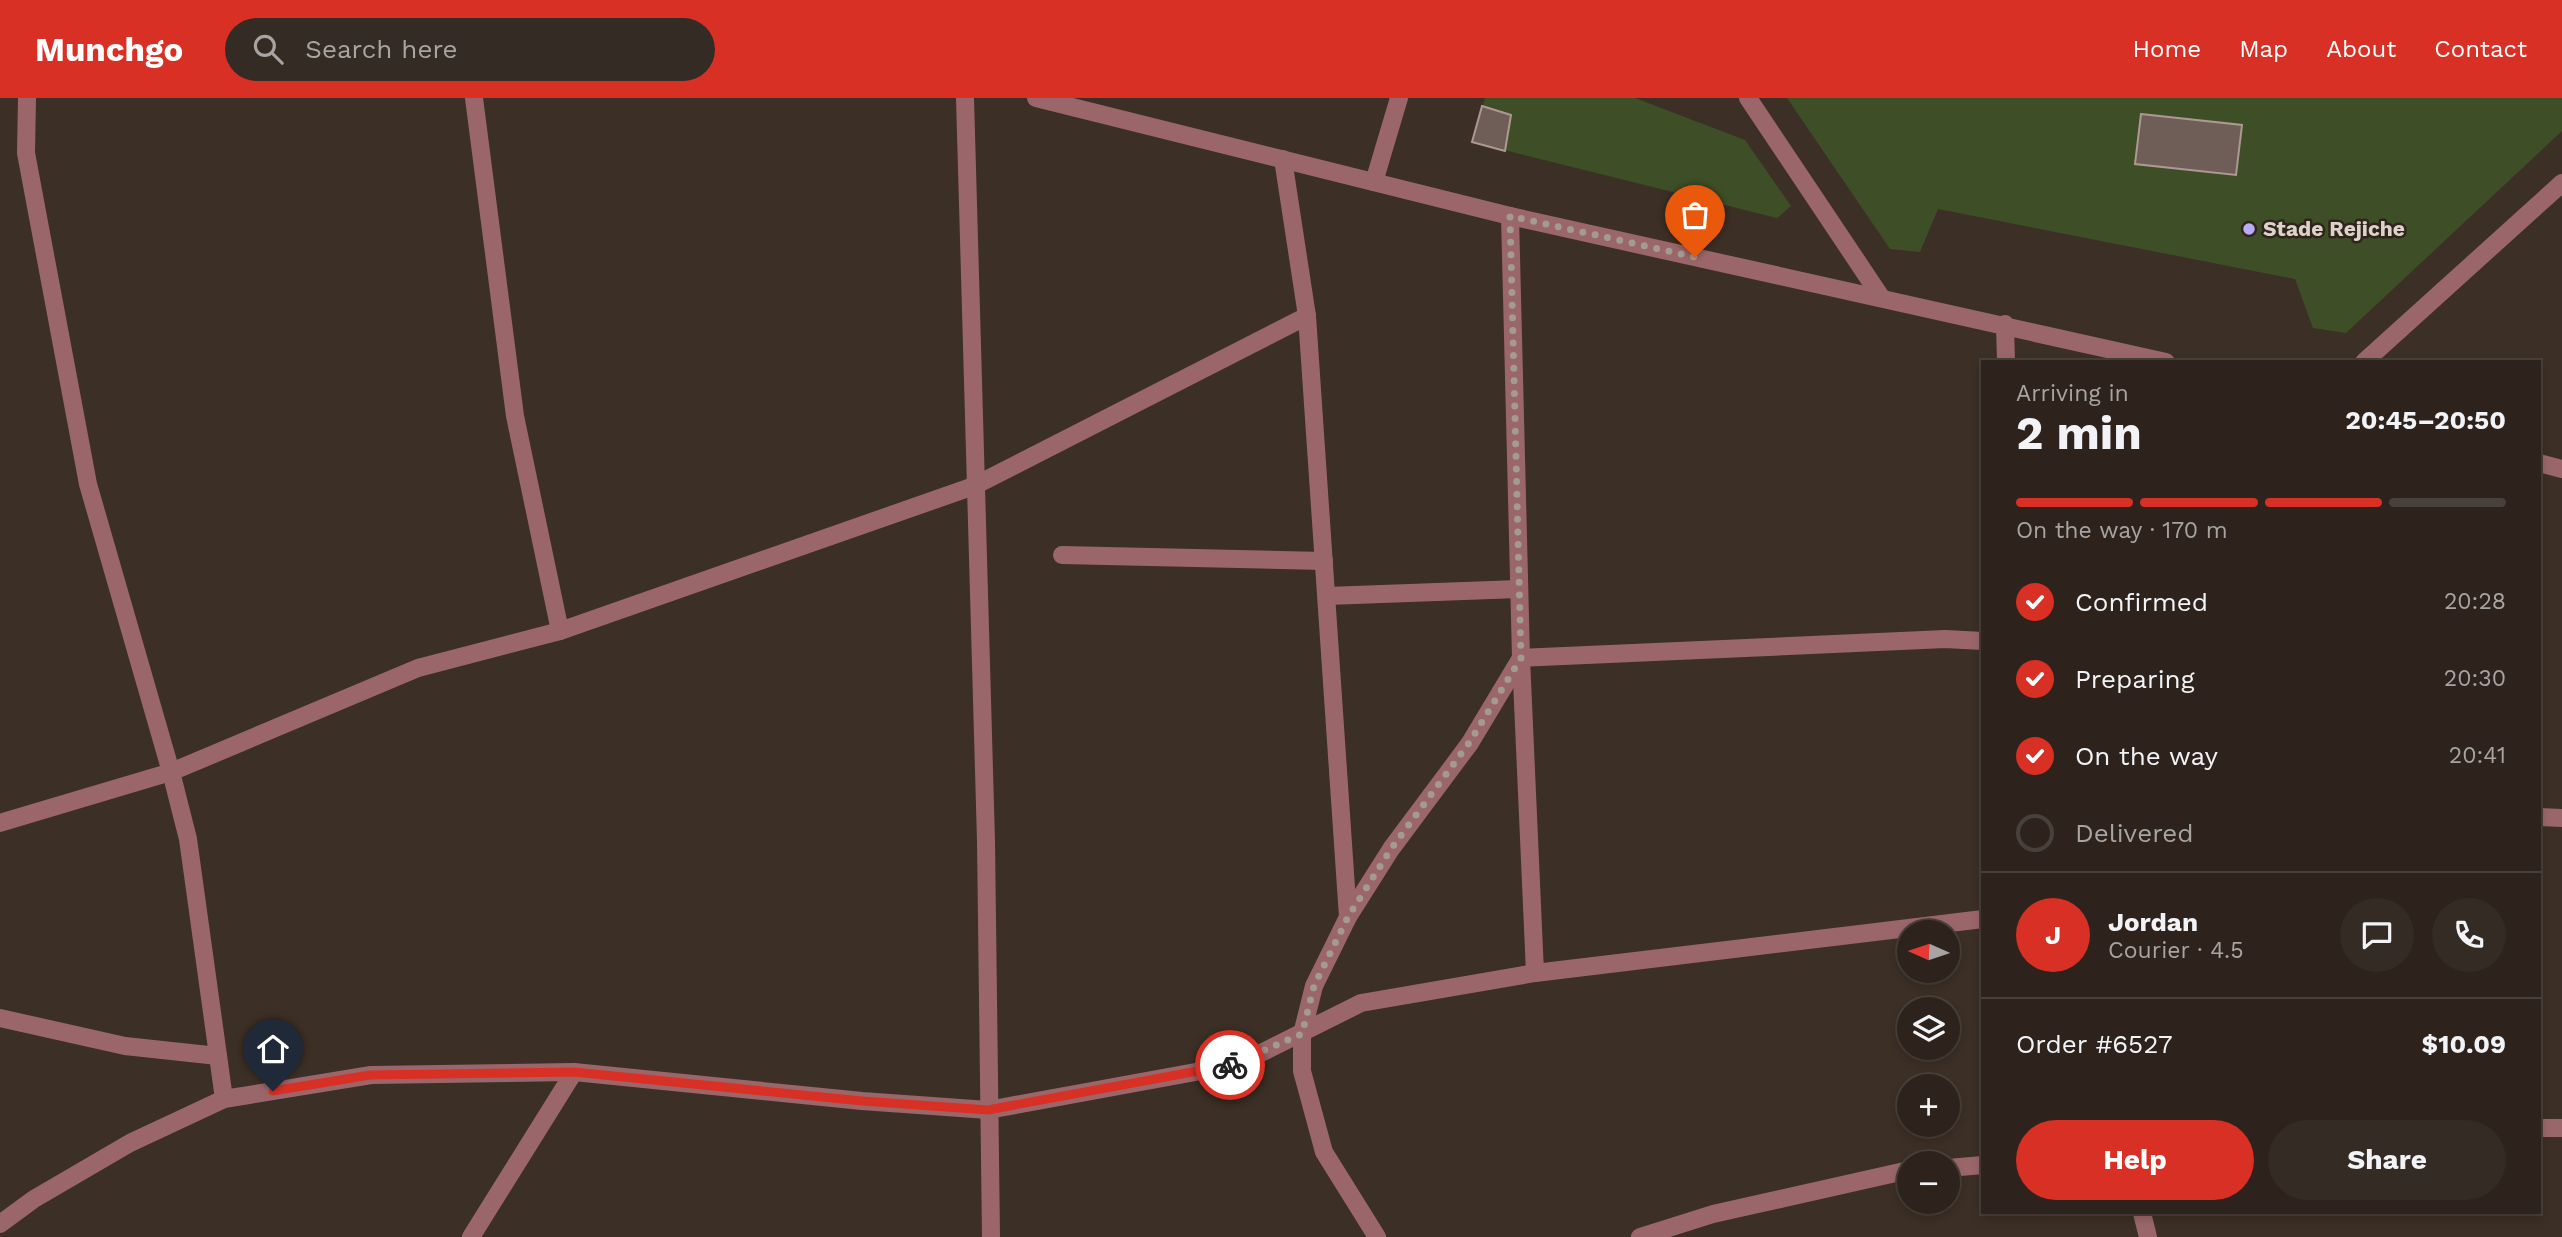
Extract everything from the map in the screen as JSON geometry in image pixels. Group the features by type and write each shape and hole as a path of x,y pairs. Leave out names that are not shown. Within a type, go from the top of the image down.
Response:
{"street":[{"path":"27,98 26,153 88,484 188,839 224,1098"},
{"path":"474,98 515,416 560,631"},
{"path":"965,98 986,841 991,1237"},
{"path":"1036,98 1510,216 2158,360"},
{"path":"1374,182 1399,98"},
{"path":"1748,98 1881,298"},
{"path":"1283,159 1307,316 1348,917"},
{"path":"2366,360 2562,183"},
{"path":"1510,216 1521,658 1535,973"},
{"path":"0,823 171,772 418,668 560,631 974,486 1307,316"},
{"path":"2005,324 2006,360"},
{"path":"2541,464 2562,469"},
{"path":"1062,555 1324,561"},
{"path":"1327,596 1519,589"},
{"path":"1521,658 1945,639 1981,641"},
{"path":"1377,1237 1324,1152 1302,1071 1302,1034 1314,986 1348,917 1391,849 1469,743 1521,658"},
{"path":"2541,817 2562,818"},
{"path":"0,1224 34,1199 130,1143 224,1098 370,1075 574,1072 862,1101 988,1110 1239,1063 1361,1003 1535,973 1981,919"},
{"path":"0,1018 125,1046 218,1056"},
{"path":"471,1237 574,1072"},
{"path":"2541,1128 2562,1128"},
{"path":"1960,1167 1981,1165"},
{"path":"1640,1237 1713,1214 1897,1173"},
{"path":"2142,1214 2148,1237"}],"green space":[{"path":"1485,98 1635,98 1745,140 1791,206 1777,218 1472,142"},
{"name":"Stade Rejiche","path":"1787,98 2562,98 2562,131 2346,333 2313,328 2295,279 1938,209 1920,252 1890,249"}],"building":[{"path":"1482,106 1511,115 1505,151 1472,142"},
{"path":"2141,114 2242,125 2236,175 2135,164"}],"way so far":[{"path":"1230,1065 1302,1034 1314,986 1348,917 1391,849 1469,743 1521,658 1510,216 1695,257"}],"place":[{"name":"Stade Rejiche","path":"2249,229"}],"route":[{"path":"273,1091 370,1075 574,1072 862,1101 988,1110 1230,1065"}]}
